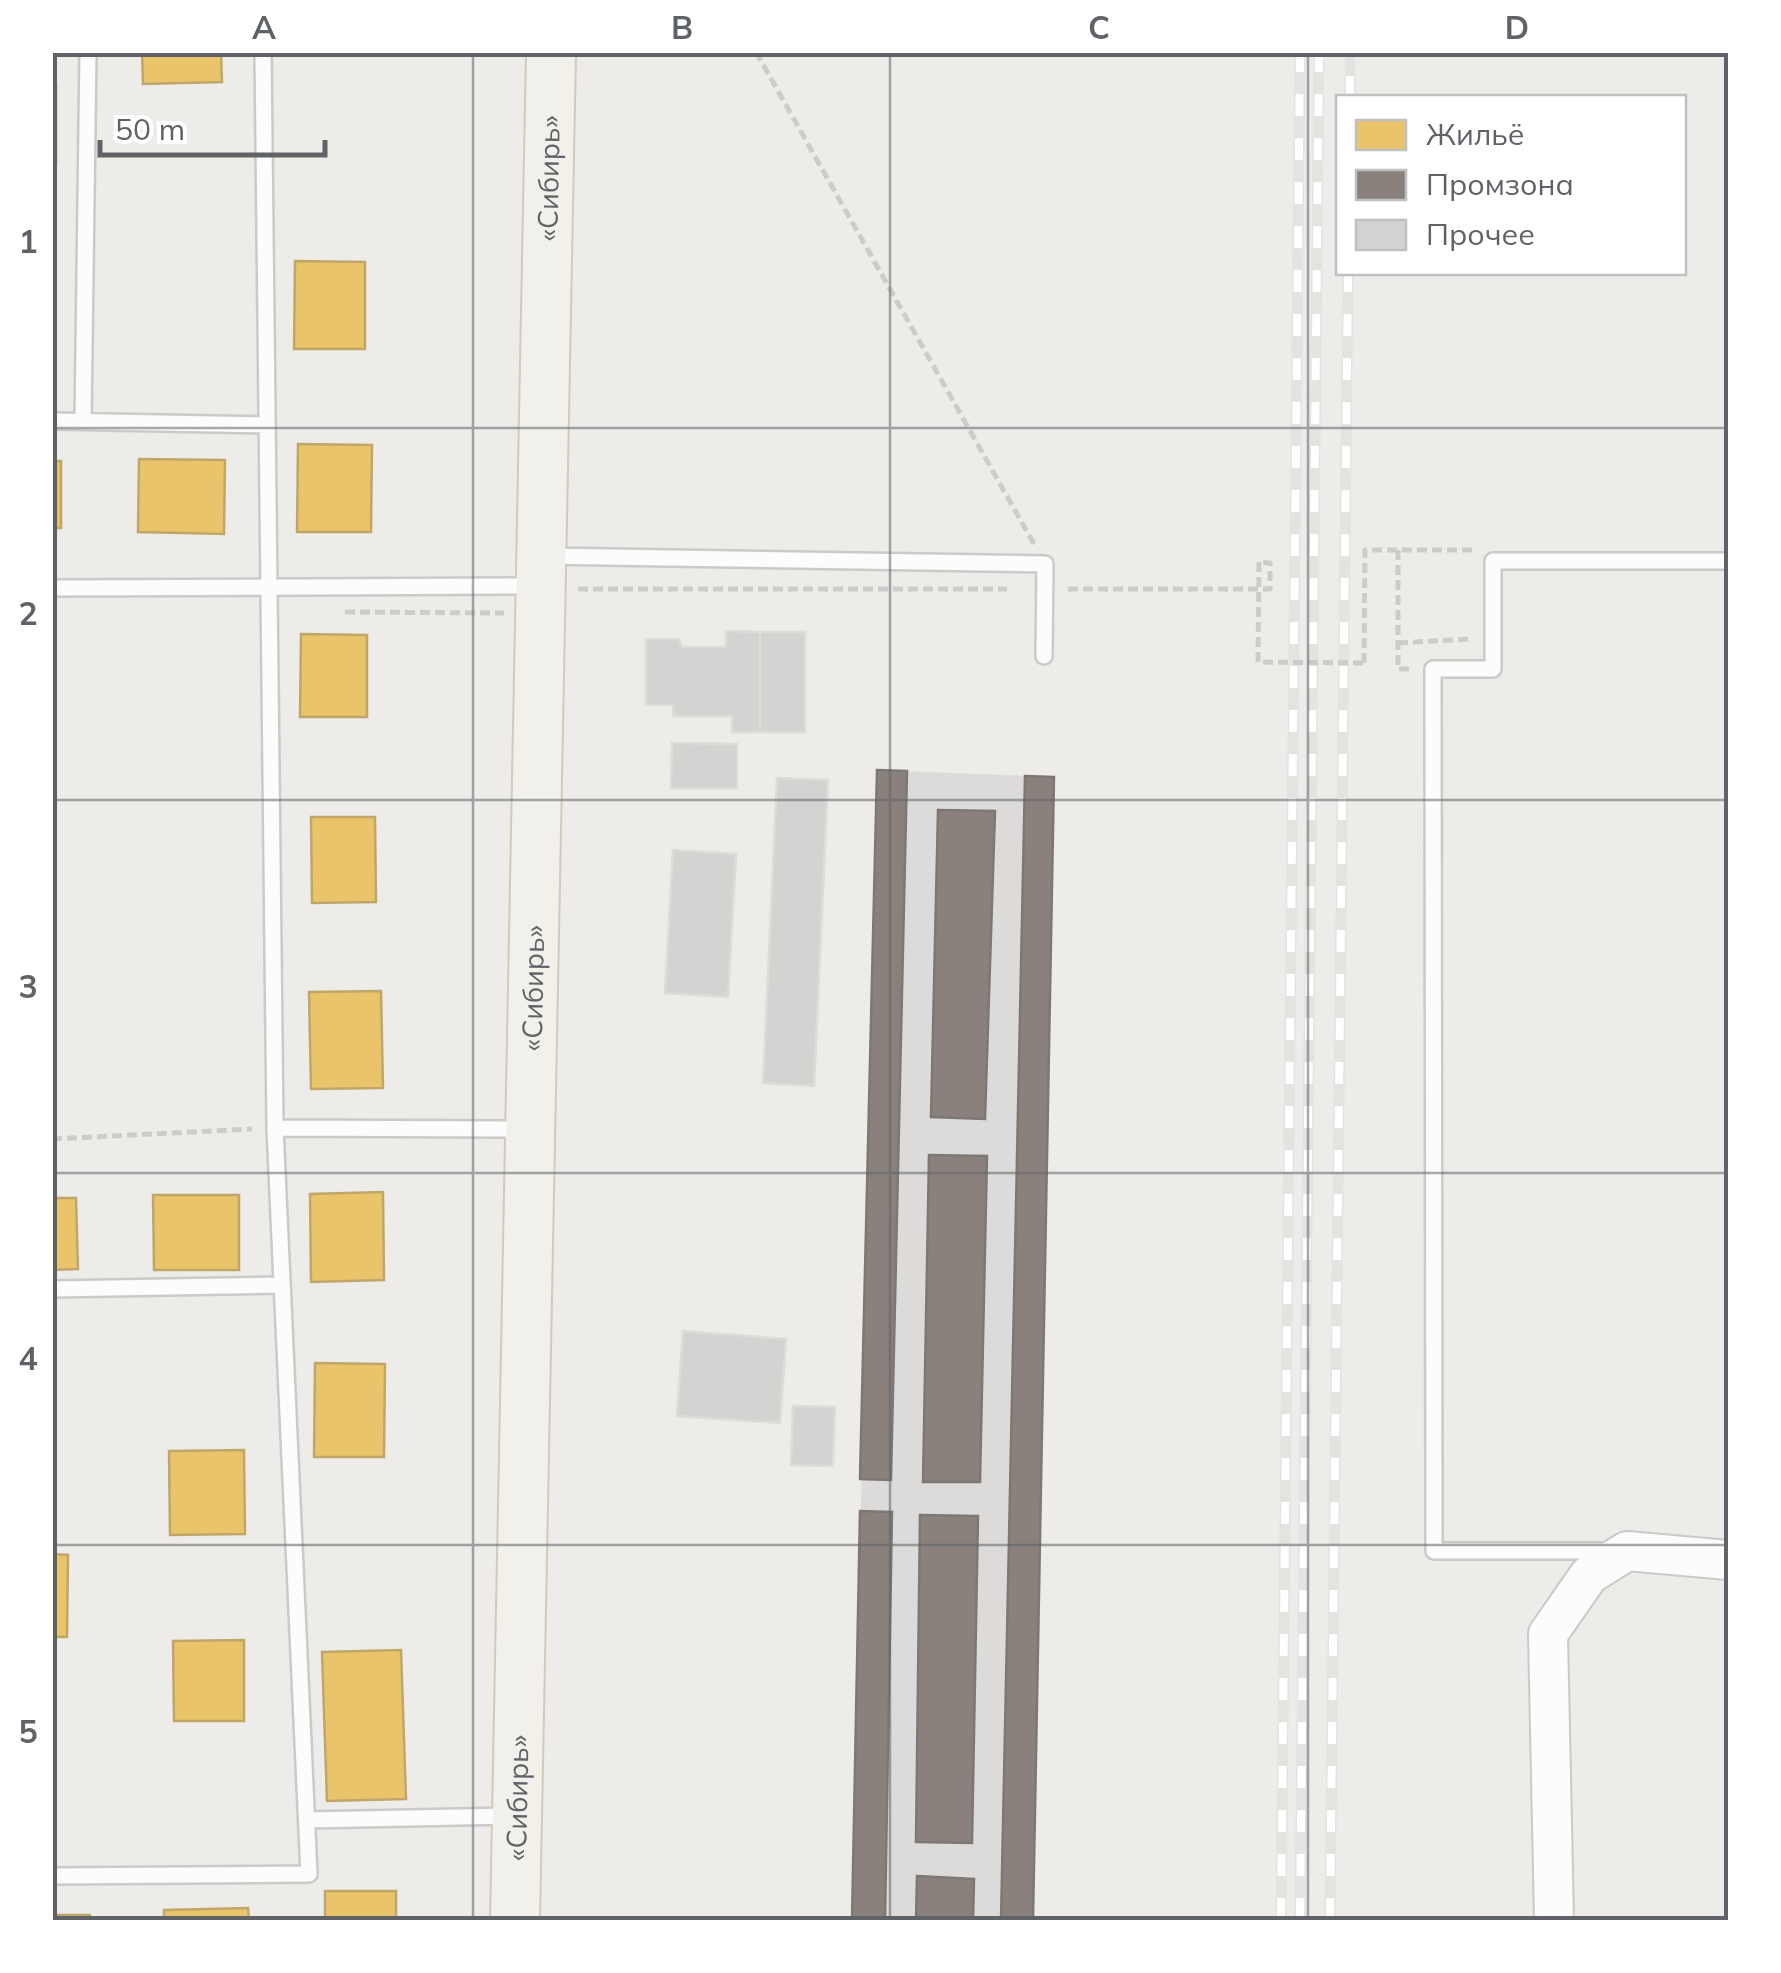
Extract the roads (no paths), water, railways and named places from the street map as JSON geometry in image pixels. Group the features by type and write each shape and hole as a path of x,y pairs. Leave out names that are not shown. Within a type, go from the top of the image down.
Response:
{"main road":[{"name":"«Сибирь»","path":"514,1920 528,1129 546,577 551,52"}],"street":[{"path":"1554,1920 1548,1634 1590,1574 1627,1550 1728,1560"}],"lane":[{"path":"83,421 88,52"},
{"path":"52,1876 308,1874 275,1128 263,52"},
{"path":"52,421 265,425"},
{"path":"1627,1550 1434,1551 1432,669 1493,669 1493,561 1728,561"},
{"path":"52,588 266,587 1045,564 1044,656"},
{"path":"275,1128 528,1129"},
{"path":"52,1289 280,1285"},
{"path":"307,1820 516,1816"}],"railway":[{"path":"1281,1920 1300,52"},
{"path":"1300,1920 1319,52"},
{"path":"1350,52 1350,95"},
{"path":"1330,1920 1348,275"}]}
